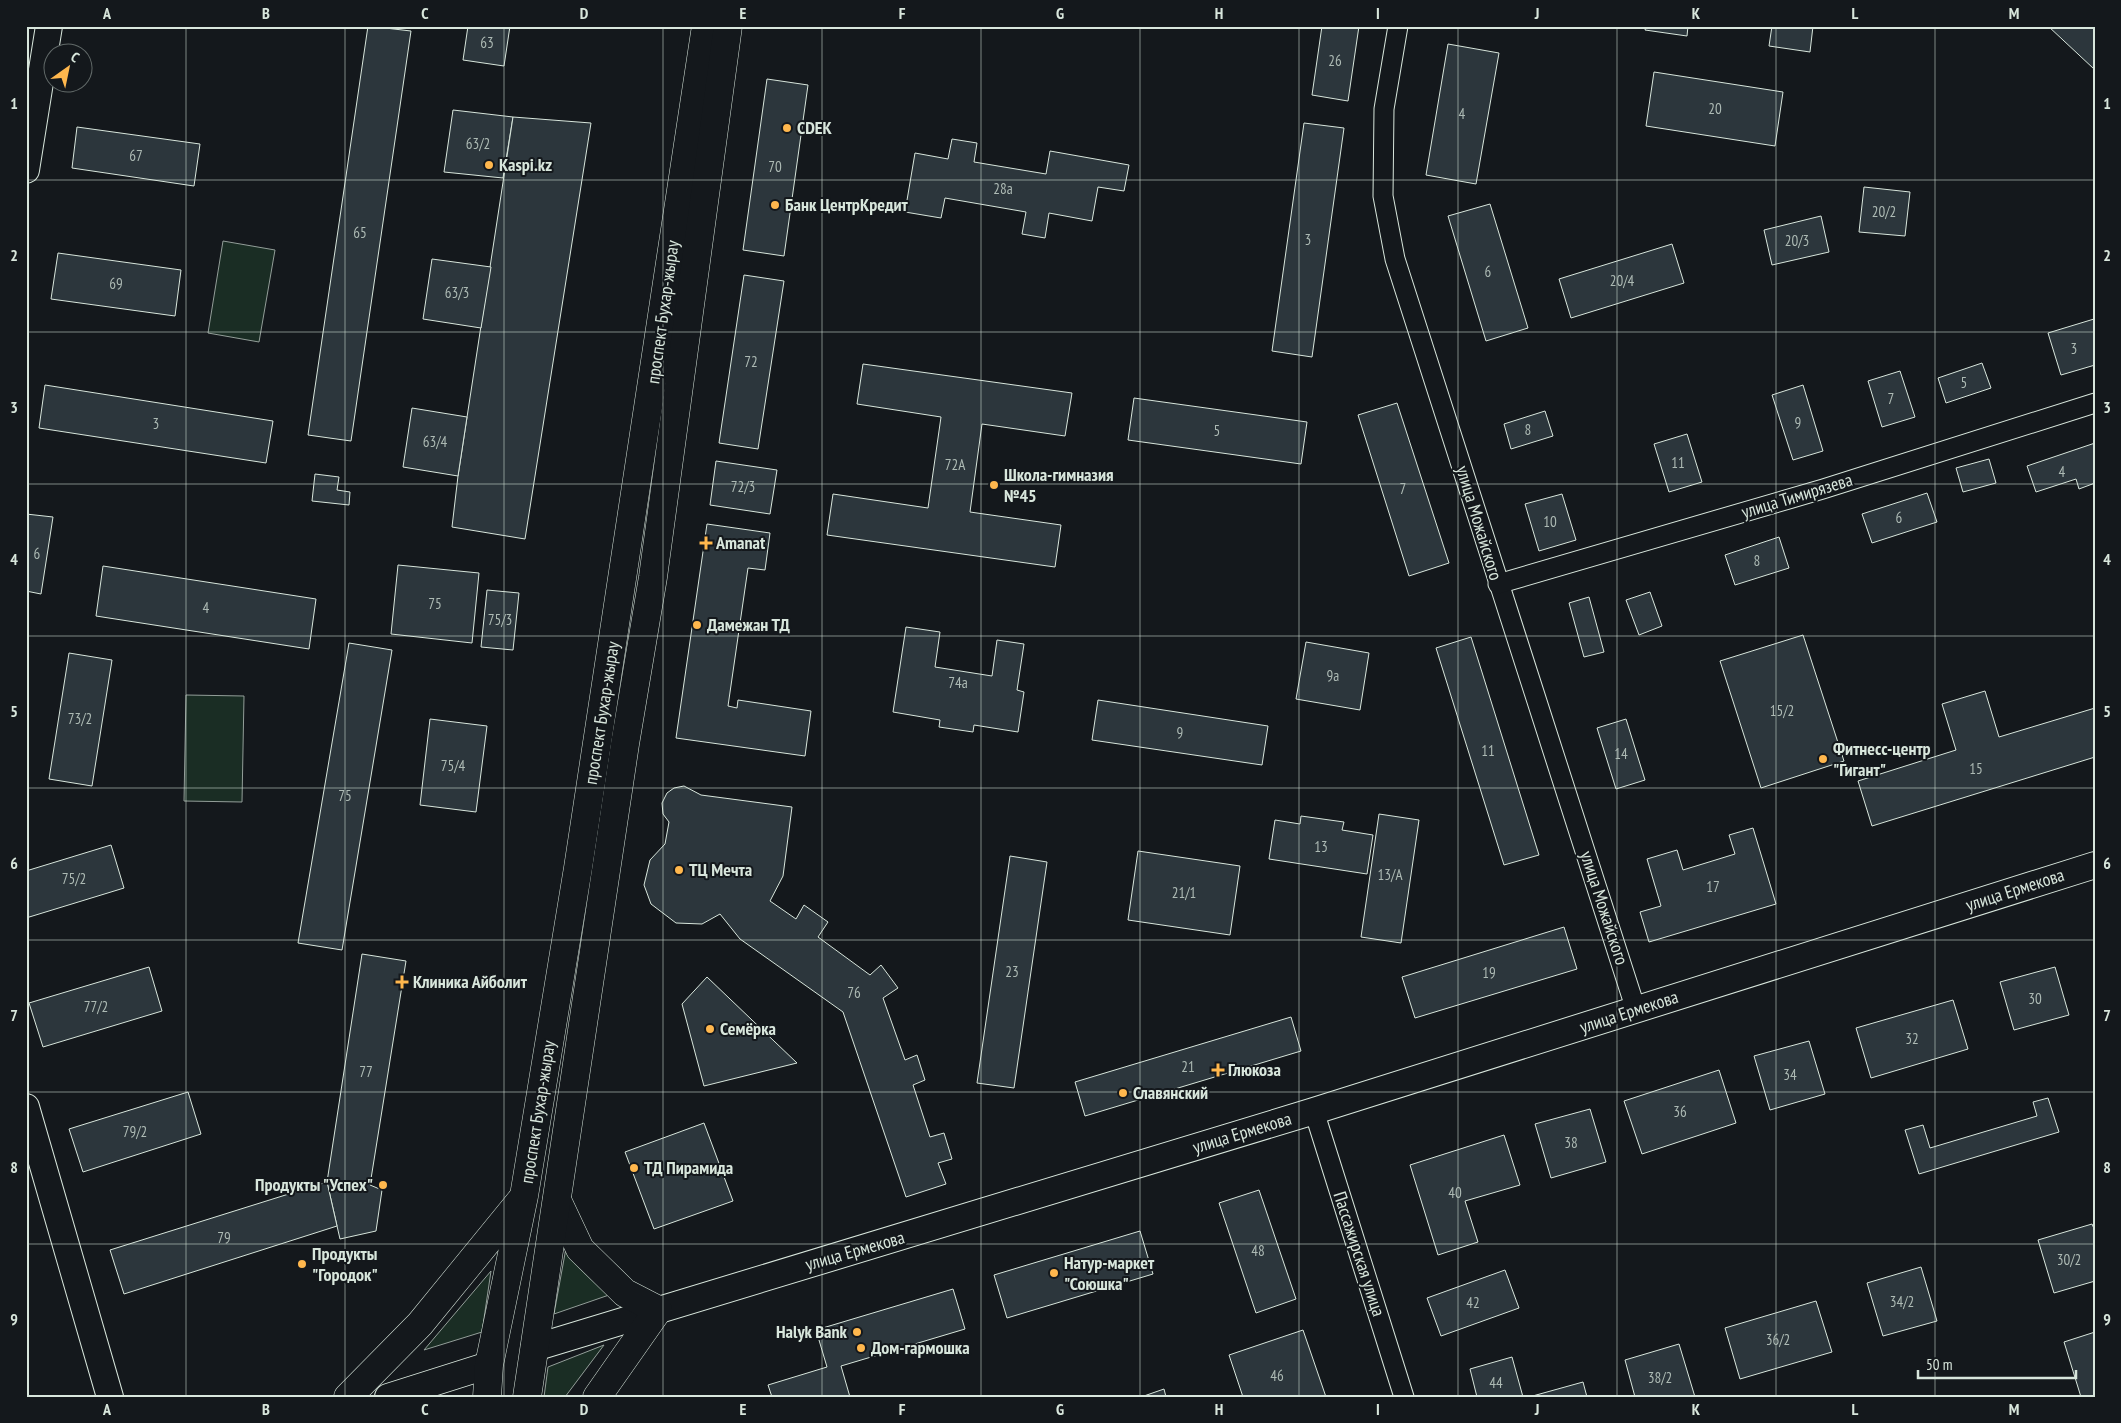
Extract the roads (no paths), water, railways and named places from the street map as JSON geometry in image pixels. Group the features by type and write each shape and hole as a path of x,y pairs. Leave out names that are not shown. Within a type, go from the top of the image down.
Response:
{"main road":[{"path":"26,170 49,26"},
{"name":"проспект Бухар-жырау","path":"487,1397 489,1365 524,1196 625,571 706,26"},
{"name":"проспект Бухар-жырау","path":"527,1397 625,744 653,577 728,26"},
{"path":"625,571 653,577"},
{"name":"улица Ермекова","path":"388,1397 489,1365 534,1348 1314,1111 2095,865"},
{"path":"26,1107 110,1397"},
{"path":"348,1397 420,1324 524,1196"},
{"path":"557,1200 580,1250 625,1292 658,1310 598,1397"}],"street":[{"name":"улица Можайского","path":"1398,26 1384,109 1383,196 1396,259 1498,584 1636,1010"},
{"name":"улица Тимирязева","path":"1498,584 1823,488 2095,403"},
{"name":"Пассажирская улица","path":"1314,1111 1404,1397"}],"place":[{"name":"CDEK","path":"787,128"},
{"name":"Kaspi.kz","path":"489,165"},
{"name":"Банк ЦентрКредит","path":"775,205"},
{"name":"Школа-гимназия №45","path":"994,485"},
{"name":"Amanat","path":"706,543"},
{"name":"Дамежан ТД","path":"697,625"},
{"name":"Фитнесс-центр \"Гигант\"","path":"1823,759"},
{"name":"ТЦ Мечта","path":"679,870"},
{"name":"Клиника Айболит","path":"402,982"},
{"name":"Семёрка","path":"710,1029"},
{"name":"Глюкоза","path":"1218,1070"},
{"name":"Славянский","path":"1123,1093"},
{"name":"ТД Пирамида","path":"634,1168"},
{"name":"Продукты \"Успех\"","path":"383,1185"},
{"name":"Продукты \"Городок\"","path":"302,1264"},
{"name":"Натур-маркет \"Союшка\"","path":"1054,1273"},
{"name":"Halyk Bank","path":"857,1332"},
{"name":"Дом-гармошка","path":"861,1348"}]}
